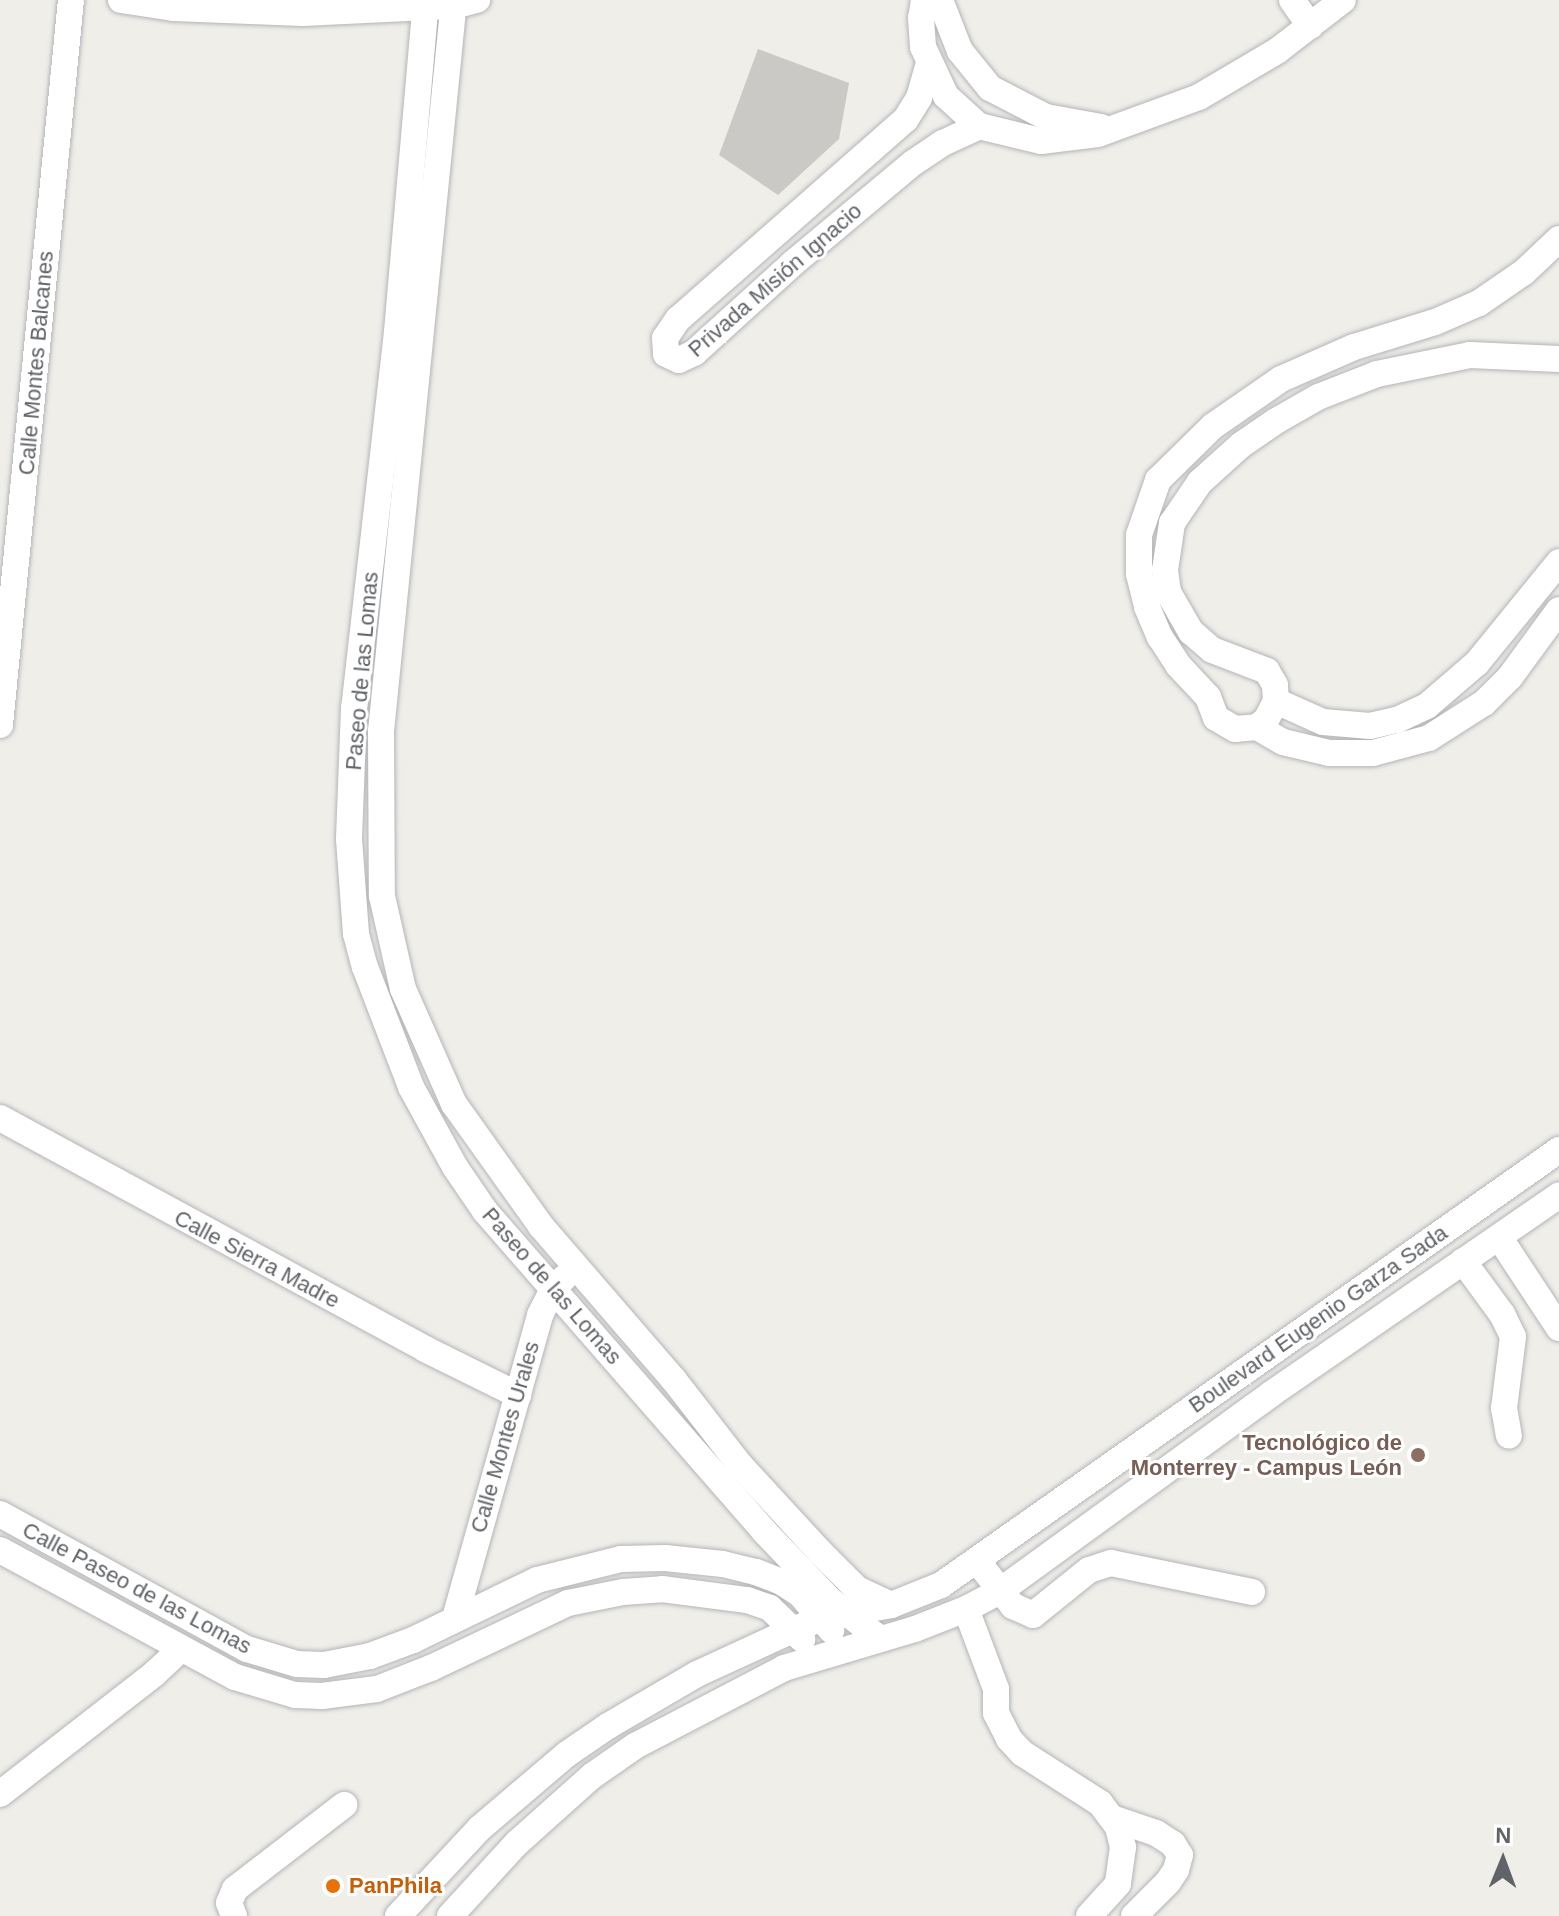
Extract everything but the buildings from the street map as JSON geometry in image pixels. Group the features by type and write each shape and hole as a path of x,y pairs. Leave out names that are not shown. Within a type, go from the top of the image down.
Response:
{"street":[{"name":"Calle Montes Balcanes","path":"0,725 71,0"},
{"path":"121,0 240,13 462,2"},
{"path":"924,0 921,33 929,63 946,96 979,126 1041,141 1082,138 1199,97 1310,26 1343,0"},
{"path":"940,0 960,51 982,81 1001,97 1046,117 1116,127"},
{"path":"1292,0 1310,26"},
{"name":"Paseo de las Lomas","path":"462,2 374,661 354,708 349,839 356,934 365,967 411,1087 455,1167 485,1211 764,1531 847,1614 879,1638"},
{"name":"Paseo de las Lomas","path":"425,4 397,332 374,661 382,896 403,989 454,1104 541,1226 674,1380 740,1465 831,1564 869,1598 891,1605"},
{"name":"Privada Misión Ignacio","path":"929,63 919,98 906,119 678,319 665,338 666,354 679,360 694,353 792,264 913,163 943,143 979,126"},
{"path":"1559,239 1524,272 1479,303 1435,322 1354,347 1281,379 1213,426 1158,480 1139,535 1139,574 1160,637 1178,665 1208,697 1216,718 1235,729 1257,727 1283,742 1329,753 1373,753 1429,738 1464,718 1510,677 1559,610"},
{"path":"1257,727 1273,712 1276,701 1275,685 1267,671 1252,663 1236,662 1212,650 1191,632 1168,592 1165,570 1172,523 1187,496 1241,445 1287,415 1318,397 1377,374 1470,355 1559,359"},
{"path":"1276,701 1323,722 1370,726 1397,720 1427,706 1477,663 1559,562"},
{"path":"1208,697 1215,674 1236,662"},
{"name":"Calle Sierra Madre","path":"0,1118 356,1313 518,1395"},
{"name":"Boulevard Eugenio Garza Sada","path":"398,1916 480,1828 567,1754 657,1695 795,1629 820,1619 891,1605 941,1585 1559,1150"},
{"name":"Boulevard Eugenio Garza Sada","path":"450,1916 517,1843 592,1776 635,1746 744,1686 816,1657 966,1609 1000,1591 1271,1394 1559,1195"},
{"path":"1499,1237 1554,1319 1512,1333"},
{"path":"1463,1261 1512,1333 1514,1352 1504,1408 1509,1436"},
{"name":"Calle Montes Urales","path":"455,1618 540,1315 554,1288 575,1267"},
{"name":"Calle Paseo de las Lomas","path":"0,1514 222,1636 274,1659 324,1665 354,1660 413,1640 537,1580 569,1569 621,1559 665,1558 723,1564 780,1581 800,1594 848,1646"},
{"name":"Calle Paseo de las Lomas","path":"0,1550 181,1649 267,1689 322,1696 355,1694 404,1680 568,1603 662,1589 747,1600 770,1608 795,1629 816,1657"},
{"path":"662,1589 665,1558"},
{"path":"977,1561 1013,1606 1033,1615 1089,1570 1111,1563 1252,1592"},
{"path":"966,1609 1001,1694 996,1713 1014,1746 1088,1794 1112,1818 1123,1847 1123,1867 1113,1893 1089,1916"},
{"path":"0,1794 154,1674 181,1649"},
{"path":"234,1916 229,1903 235,1889 344,1805"},
{"path":"1112,1818 1156,1833 1173,1844 1180,1855 1176,1870 1168,1882 1134,1916"}],"place":[{"name":"Tecnológico de Monterrey - Campus León","path":"1418,1455"},
{"name":"PanPhila","path":"333,1886"}]}
